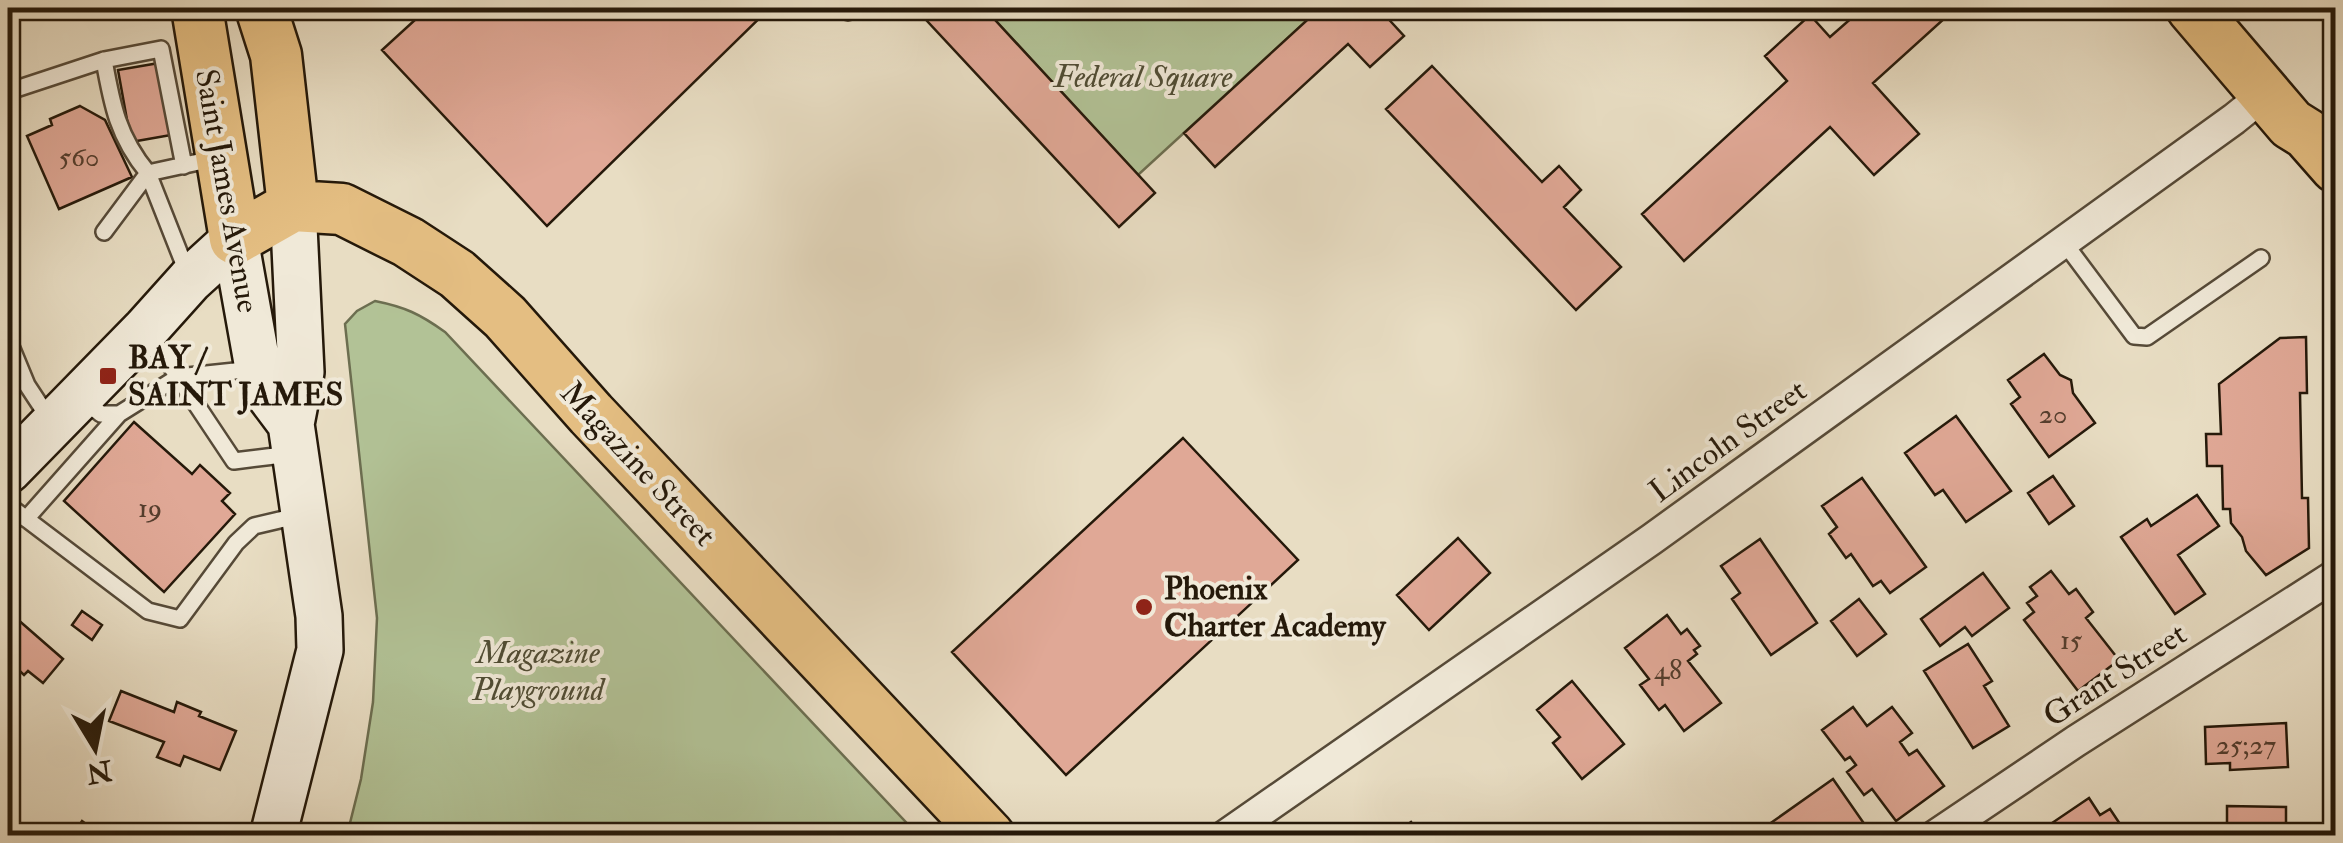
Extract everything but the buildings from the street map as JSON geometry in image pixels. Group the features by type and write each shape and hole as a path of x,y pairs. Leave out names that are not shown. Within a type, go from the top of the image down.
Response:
{"main road":[{"name":"Saint James Avenue","path":"197,8 203,162 235,239 258,368 293,439"},
{"name":"Saint James Avenue","path":"261,8 276,55 292,206 302,354 293,439 319,616 320,650 273,836"},
{"path":"2192,8 2291,124 2307,134 2336,167"},
{"path":"8,470 84,412 146,329 190,280 235,239 292,206"},
{"name":"Magazine Street","path":"292,206 342,210 382,228 457,274 493,306 989,836"}],"street":[{"name":"Lincoln Street","path":"1225,836 1652,539 2264,94"},
{"name":"Grant Street","path":"1935,836 2336,575"}],"lane":[{"path":"8,86 10,91 104,60 161,49 168,101 203,162 148,173 104,232"},
{"path":"104,60 131,154 148,173 190,280"},
{"path":"2062,241 2134,336 2147,337 2261,258"},
{"path":"146,329 234,462 293,439"},
{"path":"8,339 27,385 84,412"},
{"path":"26,520 84,412 178,377 258,368"},
{"path":"8,505 148,611 180,619 236,543 254,526 304,514"}],"green space":[{"name":"Federal Square","path":"984,8 1312,8 1316,12 1138,175"},
{"name":"Magazine Playground","path":"375,301 412,312 445,332 918,835 347,835 373,702 377,618 345,324 357,311"}],"place":[{"name":"BAY / SAINT JAMES","path":"108,376"},
{"name":"Phoenix Charter Academy","path":"1144,607"}]}
